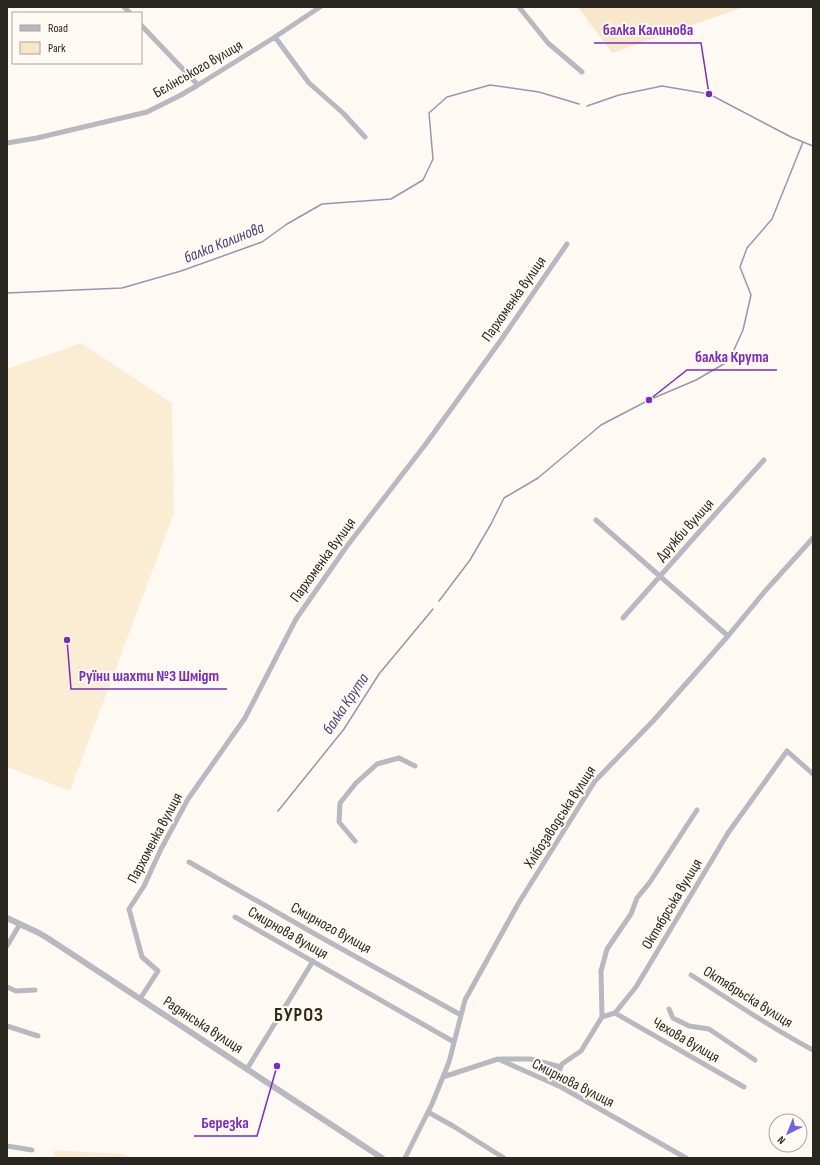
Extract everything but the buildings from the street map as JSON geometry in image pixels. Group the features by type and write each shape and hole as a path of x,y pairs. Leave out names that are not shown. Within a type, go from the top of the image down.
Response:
{"street":[{"name":"Бєлінського вулиця","path":"7,143 37,138 147,112 181,96 320,7"},
{"path":"519,7 548,43 582,72"},
{"path":"142,26 198,85"},
{"path":"275,37 309,83 343,113 365,137"},
{"name":"Пархоменка вулиця","path":"140,999 158,970 142,957 130,909 144,886 161,849 188,799 245,718 296,619 347,546 428,441 501,340 567,244"},
{"name":"Дружби вулиця","path":"623,618 764,460"},
{"path":"596,520 728,636"},
{"name":"Хлібозаводська вулиця","path":"405,1158 428,1112 449,1062 465,1000 518,904 595,781 654,720 813,538"},
{"name":"Октябрська вулиця","path":"615,1013 636,987 728,832 787,751 813,774"},
{"path":"355,841 339,822 340,803 356,783 377,764 399,758 415,766"},
{"path":"554,1084 562,1064 580,1051 602,1017 601,971 607,949 631,914 637,898 650,882 697,810"},
{"name":"Смирного вулиця","path":"189,862 461,1015"},
{"name":"Смирнова вулиця","path":"235,917 454,1042"},
{"name":"Радянська вулиця","path":"7,918 39,933 382,1158"},
{"path":"7,946 20,924"},
{"path":"247,1069 313,961"},
{"name":"Октябрьска вулиця","path":"691,975 783,1034 813,1050"},
{"path":"7,987 16,991 35,990"},
{"path":"669,1009 673,1018 689,1026 709,1028 755,1060"},
{"path":"602,1017 615,1013"},
{"name":"Чехова вулиця","path":"615,1013 744,1087"},
{"path":"7,1026 38,1036"},
{"path":"443,1077 498,1059 530,1059 561,1067"},
{"name":"Смирнова вулиця","path":"498,1059 554,1084 686,1158"},
{"path":"428,1112 504,1158"},
{"path":"7,1146 32,1150"}],"shaded area":[{"path":"81,343 172,403 174,513 70,791 7,767 7,369"},
{"path":"54,1150 124,1154 131,1158 53,1158"}],"green space":[{"path":"578,7 744,7 612,53"}],"waterway":[{"name":"балка Калинова","path":"7,293 122,288 181,271 262,242 287,224 322,204 391,199 423,180 433,159 429,113 447,97 490,85 539,92 579,104"},
{"name":"балка Калинова","path":"587,106 619,95 662,86 709,94 791,137 813,146"},
{"name":"балка Крута","path":"439,601 470,560 504,498 538,478 601,425 649,400 696,380 729,361 743,330 751,295 740,267 747,248 772,219 803,142"},
{"name":"балка Крута","path":"278,811 344,729 379,674 433,609"}],"place":[{"name":"балка Калинова","path":"709,94"},
{"name":"балка Крута","path":"649,400"},
{"name":"Руїни шахти №3 Шмідт","path":"67,640"},
{"name":"Березка","path":"277,1066"}],"district":[{"name":"БУРОЗ","path":"299,1015"}]}
